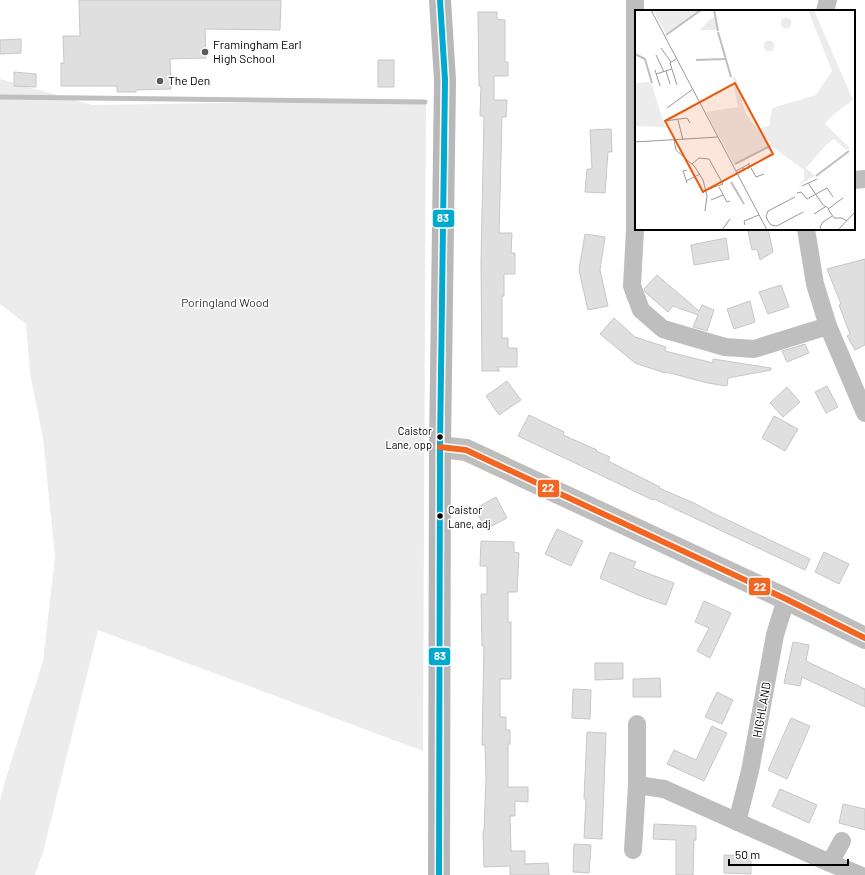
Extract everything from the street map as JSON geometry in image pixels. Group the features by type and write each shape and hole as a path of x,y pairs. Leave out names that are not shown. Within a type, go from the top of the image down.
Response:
{"main road":[{"path":"439,875 440,447 445,80 440,0"}],"street":[{"path":"635,0 635,215 632,286 641,310 663,330 725,348 754,349 828,326"},
{"path":"855,180 865,179"},
{"path":"806,230 815,284 828,326 865,413"},
{"path":"440,447 466,450 786,599 865,638"},
{"name":"HIGHLAND","path":"737,822 750,771 775,635 786,599"},
{"path":"633,850 637,785 637,724"},
{"path":"637,785 664,789 860,875"},
{"path":"830,863 842,841"}],"green space":[{"name":"Poringland Wood","path":"0,79 92,105 221,103 426,103 423,751 98,630 43,852 35,875 0,875 0,801 43,661 55,557 43,438 30,373 26,324 0,304"}],"building":[{"path":"79,0 281,0 280,30 205,29 206,58 170,59 171,89 117,92 117,86 61,86 61,63 64,63 63,36 80,36"},
{"path":"478,12 497,12 497,19 505,20 505,62 508,62 508,76 494,76 494,100 507,100 506,117 502,117 499,233 512,233 511,253 515,253 515,274 504,274 504,296 502,296 502,338 508,338 508,348 517,348 517,367 497,367 500,371 482,371 481,262 484,116 480,116 481,86 479,86"},
{"path":"21,39 21,53 0,54 0,40"},
{"path":"378,60 394,60 394,87 378,87"},
{"path":"14,72 36,74 36,87 14,86"},
{"path":"611,129 612,152 608,152 605,193 585,192 587,169 592,169 590,130"},
{"path":"768,230 773,252 760,260 757,249 752,250 748,231"},
{"path":"585,234 605,237 600,270 608,306 588,310 579,270"},
{"path":"726,238 729,259 694,265 691,245"},
{"path":"865,259 865,345 855,350 847,336 850,334 839,305 841,304 827,269"},
{"path":"657,275 699,311 702,305 714,310 707,331 693,327 698,315 673,306 668,312 645,292 644,289"},
{"path":"781,285 789,307 768,314 759,292"},
{"path":"750,301 755,322 734,329 727,309"},
{"path":"614,318 635,337 666,347 665,351 713,363 713,359 771,368 771,370 728,378 727,386 665,373 635,363 600,334"},
{"path":"805,344 809,353 787,362 782,351"},
{"path":"507,381 521,400 499,415 486,396"},
{"path":"827,386 838,407 826,413 815,392"},
{"path":"787,387 800,402 783,417 770,403"},
{"path":"529,415 564,432 563,435 610,457 608,461 660,487 659,488 696,504 810,559 805,570 518,436"},
{"path":"774,416 798,429 785,451 762,438"},
{"path":"496,497 507,518 486,529 475,509"},
{"path":"557,529 583,541 571,566 545,554"},
{"path":"481,541 514,542 514,552 519,553 517,592 508,592 508,622 511,622 511,679 500,679 500,717 506,717 506,730 510,730 510,744 508,744 508,787 528,787 528,802 515,801 515,816 510,816 511,851 525,851 525,864 548,863 549,875 510,875 510,866 484,867 483,831 486,778 485,745 482,745 484,646 482,646 481,594 487,594 487,566 480,566"},
{"path":"610,552 636,562 633,568 674,583 666,605 638,595 600,578"},
{"path":"824,552 849,564 839,584 815,572"},
{"path":"704,601 731,613 710,658 697,651 709,628 695,622"},
{"path":"793,642 809,645 806,661 865,689 865,707 802,677 800,686 784,683"},
{"path":"595,663 623,663 623,679 595,680"},
{"path":"660,678 661,697 633,697 633,679"},
{"path":"573,689 591,690 590,719 572,718"},
{"path":"717,692 733,700 722,724 705,717"},
{"path":"791,718 810,726 787,779 768,770"},
{"path":"712,726 727,733 704,781 667,764 674,750 696,760"},
{"path":"587,732 606,733 602,839 584,838"},
{"path":"780,789 817,805 809,823 772,806"},
{"path":"843,804 865,809 865,830 839,823"},
{"path":"654,824 696,826 693,875 676,875 676,840 653,839"},
{"path":"574,844 591,845 589,873 573,872"},
{"path":"724,855 751,856 751,874 724,873"}],"waterway":[{"path":"0,97 425,102"}],"transit line":[{"name":"83","path":"439,875 440,447 445,80 440,0"},
{"name":"22","path":"440,447 466,450 786,599 865,638"}],"place":[{"name":"Framingham Earl High School","path":"205,52"},
{"name":"The Den","path":"160,81"},
{"name":"Caistor Lane, opp","path":"440,437"},
{"name":"Caistor Lane, adj","path":"440,516"}]}
